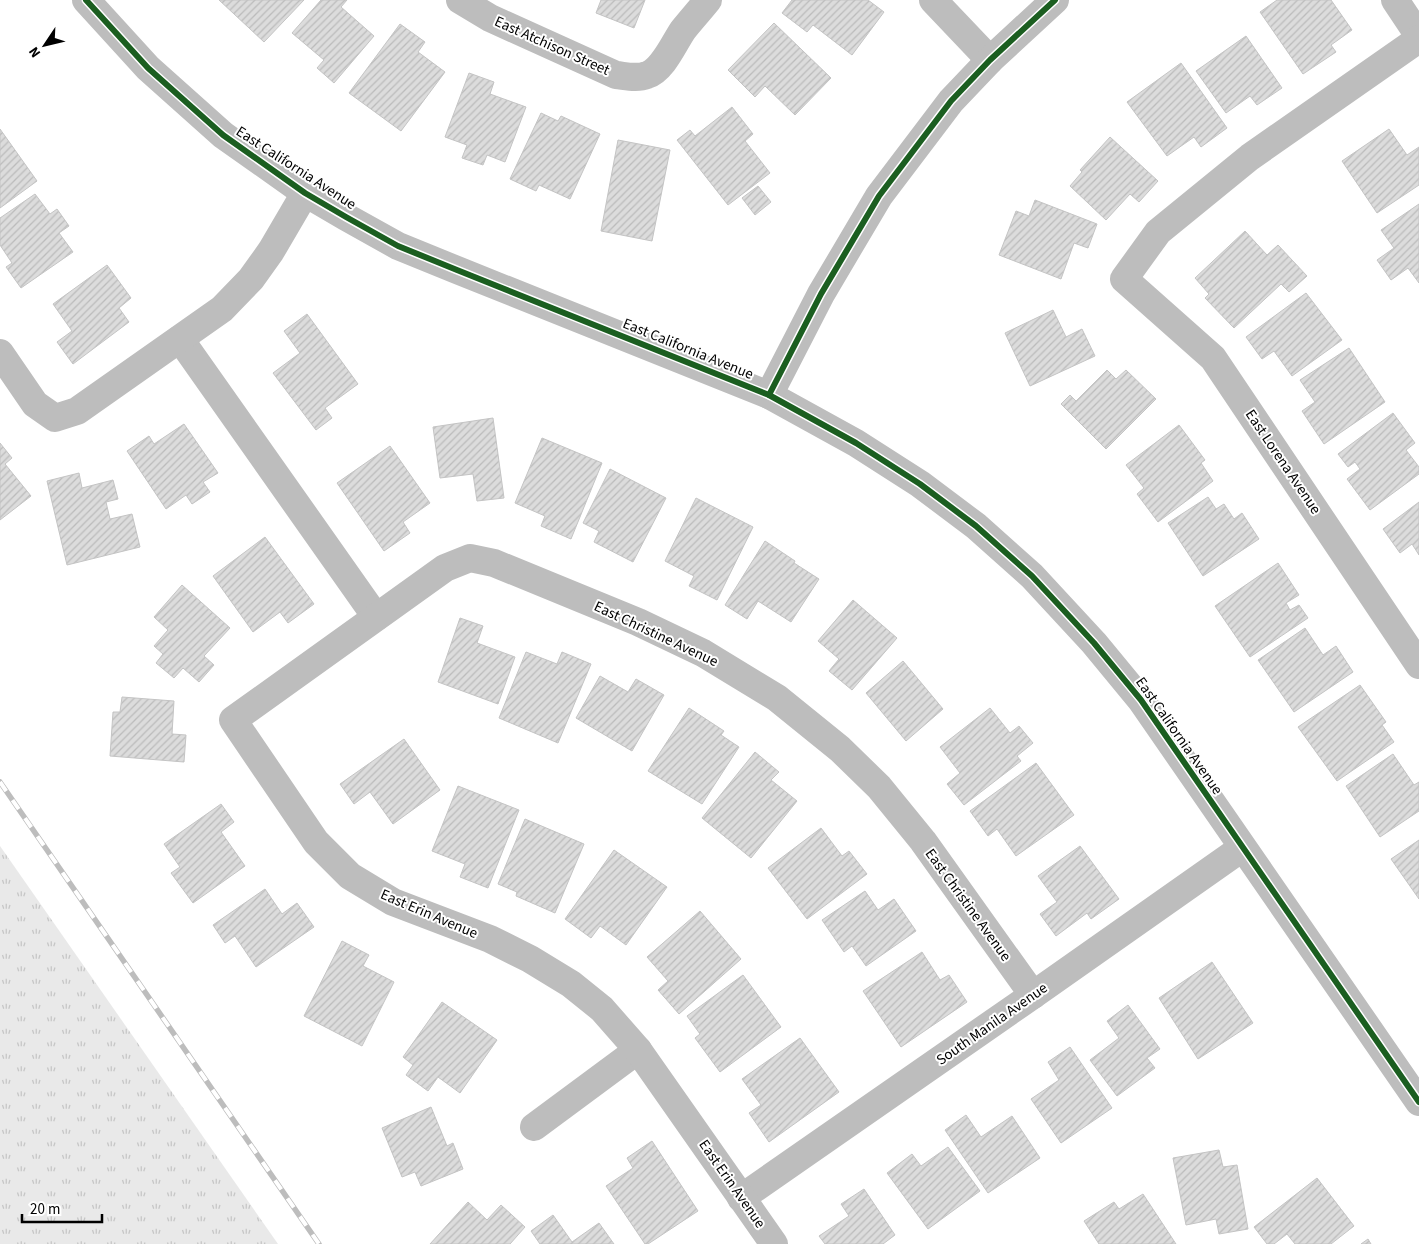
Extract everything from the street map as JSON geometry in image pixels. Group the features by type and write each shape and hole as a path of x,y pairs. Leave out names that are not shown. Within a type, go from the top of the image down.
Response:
{"street":[{"name":"East California Avenue","path":"86,0 148,68 223,135 304,193 398,246 769,395 856,443 920,484 976,526 1032,576 1094,643 1141,700 1419,1102"},
{"name":"East Atchison Street","path":"460,0 490,18 616,75 634,77 649,75 666,58 684,30 708,0"},
{"path":"933,0 990,60"},
{"path":"769,395 821,294 880,196 951,101 990,60 1055,0"},
{"path":"1395,0 1419,37"},
{"name":"East Lorena Avenue","path":"1419,37 1250,157 1158,232 1124,279 1213,358 1419,665"},
{"path":"0,353 36,404 55,418 77,411 222,309 251,279 271,251 304,193"},
{"path":"180,339 376,618"},
{"name":"East Christine Avenue","path":"376,618 445,568 470,558 494,563 638,622 703,653 777,698 840,749 879,787 923,841 1033,995"},
{"name":"East Erin Avenue","path":"376,618 234,720 316,842 350,876 393,902 490,939 530,959 571,984 602,1009 638,1050 774,1244"},
{"name":"South Manila Avenue","path":"741,1198 1242,848"},
{"path":"534,1126 638,1050"}],"green space":[{"path":"0,846 278,1244 0,1244"}],"building":[{"path":"219,0 304,0 264,42"},
{"path":"321,0 347,0 341,7 374,36 334,83 317,68 324,60 292,33"},
{"path":"601,0 645,0 634,28 596,13"},
{"path":"792,0 868,0 884,12 852,55 813,25 807,32 782,13"},
{"path":"1277,0 1331,0 1352,30 1331,45 1336,52 1303,74 1260,12"},
{"path":"774,23 831,78 795,115 765,86 755,97 728,70"},
{"path":"400,24 425,42 418,52 445,72 401,131 349,93"},
{"path":"1246,36 1282,88 1257,105 1250,96 1226,113 1196,71"},
{"path":"1181,63 1227,128 1201,147 1194,137 1167,156 1127,102"},
{"path":"469,73 494,82 490,94 526,107 505,162 487,155 483,165 462,158 467,145 445,137"},
{"path":"732,107 753,134 745,141 770,173 728,205 677,140 690,130 695,136"},
{"path":"541,113 558,121 561,116 600,134 570,199 539,185 536,191 510,179"},
{"path":"0,129 37,181 0,208"},
{"path":"1389,129 1407,155 1419,147 1419,185 1377,213 1342,161"},
{"path":"1110,137 1158,181 1139,202 1130,194 1106,220 1070,186 1082,172 1080,170"},
{"path":"618,140 670,150 652,241 601,231"},
{"path":"758,186 771,202 755,215 742,198"},
{"path":"35,194 50,214 57,209 69,226 59,233 73,252 21,288 6,267 12,263 0,245 0,218"},
{"path":"1035,200 1097,224 1088,248 1074,243 1061,279 999,255 1016,211 1029,216"},
{"path":"1419,204 1419,283 1408,268 1391,280 1377,260 1394,248 1381,230"},
{"path":"1245,231 1267,255 1278,245 1307,276 1289,292 1281,284 1234,328 1205,298 1209,294 1195,278"},
{"path":"107,265 131,298 119,308 129,322 73,364 57,342 72,331 53,304"},
{"path":"1306,293 1342,340 1292,376 1274,351 1262,359 1246,337"},
{"path":"1053,310 1066,337 1082,329 1095,356 1030,386 1005,333"},
{"path":"307,314 358,384 325,408 332,418 316,430 273,373 300,353 284,331"},
{"path":"1349,348 1385,402 1324,444 1302,411 1315,402 1300,380"},
{"path":"1107,370 1116,379 1126,370 1156,399 1106,449 1061,404 1070,395 1076,401"},
{"path":"1393,413 1415,443 1406,450 1419,467 1419,474 1370,510 1347,479 1360,469 1355,462 1348,467 1338,454"},
{"path":"493,418 504,498 477,501 473,474 440,478 433,427"},
{"path":"184,424 218,473 203,482 210,492 192,504 186,495 166,509 127,451 149,436 154,444"},
{"path":"1179,425 1205,460 1201,463 1213,481 1158,522 1137,494 1144,488 1126,465"},
{"path":"542,438 602,463 571,539 541,526 545,516 515,503"},
{"path":"0,443 12,458 5,464 31,496 0,520"},
{"path":"390,446 430,503 403,522 410,533 384,551 337,483"},
{"path":"610,469 666,498 633,562 594,542 599,531 583,523"},
{"path":"79,473 82,488 113,480 118,499 106,502 110,519 132,514 140,547 67,565 47,481"},
{"path":"1208,497 1216,509 1224,504 1234,519 1242,513 1259,539 1203,576 1168,523"},
{"path":"696,498 753,527 717,600 689,586 694,576 665,561"},
{"path":"1419,502 1419,555 1412,544 1400,553 1383,529"},
{"path":"265,537 314,604 288,623 280,612 253,632 213,576"},
{"path":"765,541 819,579 791,622 758,601 747,619 725,605"},
{"path":"1278,563 1299,595 1286,603 1290,610 1299,605 1308,618 1250,657 1215,606"},
{"path":"182,585 230,628 204,656 214,665 199,682 183,668 174,678 156,663 163,654 154,646 168,630 154,617"},
{"path":"853,600 897,638 852,690 829,671 839,659 818,641"},
{"path":"460,618 483,626 477,643 515,657 498,704 438,682"},
{"path":"1305,628 1323,655 1336,646 1353,672 1294,712 1258,660"},
{"path":"526,652 557,664 562,652 591,664 558,743 499,718"},
{"path":"903,661 943,709 906,741 866,693"},
{"path":"600,676 628,692 636,679 664,695 632,751 576,718"},
{"path":"1360,685 1386,722 1382,725 1394,742 1337,781 1298,727"},
{"path":"122,697 174,701 172,734 186,735 184,762 110,756 113,712 120,712"},
{"path":"689,708 724,731 721,735 739,747 702,804 648,771"},
{"path":"990,708 1010,733 1019,726 1033,743 1017,756 1021,761 964,805 947,784 960,773 940,747"},
{"path":"404,739 440,790 393,824 370,792 354,804 340,784"},
{"path":"755,752 779,772 771,780 797,801 751,858 702,818"},
{"path":"1393,754 1414,785 1419,782 1419,811 1380,837 1346,786"},
{"path":"1036,763 1074,815 1016,856 997,829 988,836 970,811"},
{"path":"458,786 519,810 488,888 460,877 465,864 432,851"},
{"path":"221,804 234,822 221,832 245,866 193,903 171,873 180,867 164,844"},
{"path":"525,819 584,844 555,913 516,896 517,892 498,884"},
{"path":"821,828 842,856 849,851 867,874 807,919 768,868"},
{"path":"1419,840 1419,899 1391,859"},
{"path":"1080,846 1119,899 1091,919 1087,913 1056,936 1040,914 1057,902 1038,876"},
{"path":"614,850 667,887 626,945 600,926 591,938 565,919"},
{"path":"265,889 282,914 297,903 314,927 256,967 235,936 225,943 213,925"},
{"path":"865,891 878,910 894,899 916,931 866,966 852,946 844,952 822,920"},
{"path":"700,911 741,959 679,1014 658,990 668,981 647,957"},
{"path":"342,941 369,955 363,966 394,982 362,1046 304,1016"},
{"path":"922,952 940,980 949,975 967,1002 901,1047 863,991"},
{"path":"1212,962 1253,1023 1198,1059 1159,998"},
{"path":"743,975 781,1027 720,1072 695,1038 700,1034 687,1016"},
{"path":"442,1002 497,1040 460,1093 438,1077 428,1091 406,1075 413,1065 403,1057"},
{"path":"1128,1005 1160,1049 1147,1058 1155,1068 1117,1096 1090,1060 1119,1038 1107,1021"},
{"path":"800,1038 839,1092 769,1142 749,1113 761,1105 742,1079"},
{"path":"1070,1047 1112,1108 1061,1143 1031,1099 1059,1080 1048,1062"},
{"path":"431,1107 447,1146 453,1143 463,1169 421,1186 415,1172 402,1177 382,1128"},
{"path":"966,1115 981,1137 1012,1116 1040,1158 988,1193 945,1130"},
{"path":"652,1141 698,1211 648,1244 645,1244 606,1186 633,1168 627,1158"},
{"path":"948,1147 980,1191 928,1229 887,1173 912,1154 921,1166"},
{"path":"1219,1150 1223,1167 1237,1165 1248,1229 1219,1234 1216,1219 1186,1225 1173,1158"},
{"path":"1317,1178 1354,1226 1331,1244 1295,1244 1287,1234 1274,1244 1267,1244 1254,1227"},
{"path":"864,1189 895,1235 883,1244 825,1244 819,1236 849,1216 841,1204"},
{"path":"1143,1194 1176,1244 1099,1244 1084,1221 1114,1202 1119,1209"},
{"path":"468,1202 487,1220 501,1205 525,1227 510,1244 430,1244"},
{"path":"553,1215 572,1242 599,1223 614,1244 540,1244 531,1231"},
{"path":"1368,1239 1371,1244 1361,1244"}],"railway":[{"path":"0,782 319,1244"}],"cycle path":[{"path":"86,0 148,68 223,135 305,193 398,246 769,395 856,443 920,484 976,526 1032,576 1094,643 1141,700 1419,1102"},
{"path":"769,395 821,294 879,196 951,101 990,60 1055,0"}]}
